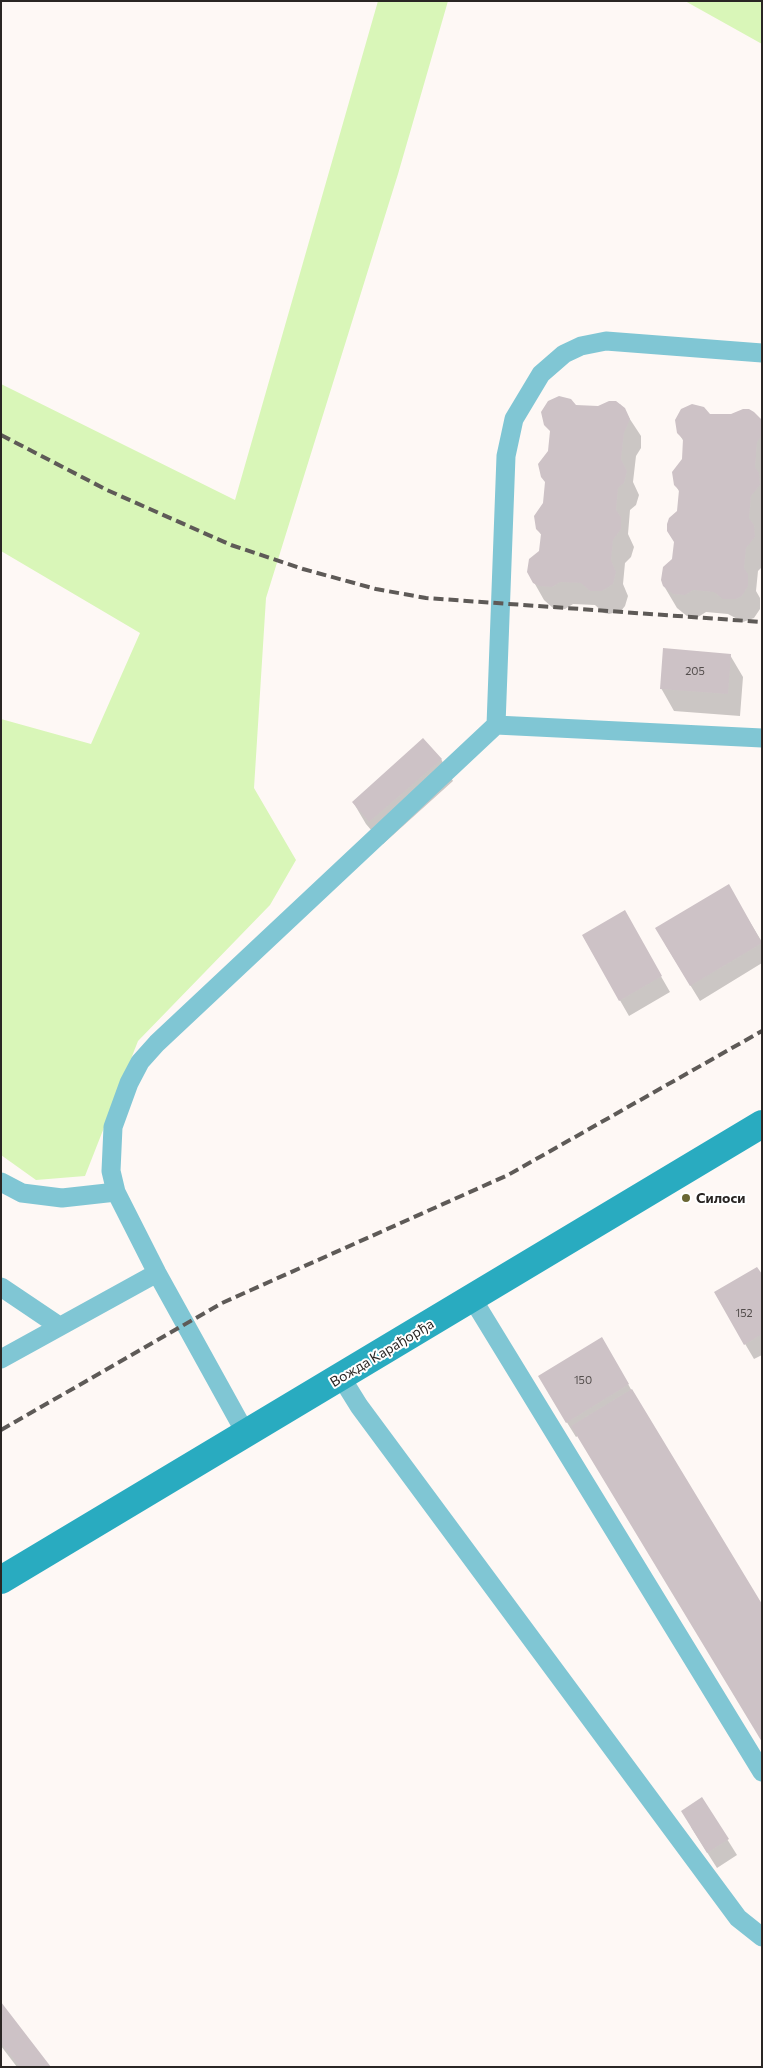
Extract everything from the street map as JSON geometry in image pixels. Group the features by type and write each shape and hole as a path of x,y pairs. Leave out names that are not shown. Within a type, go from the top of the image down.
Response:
{"main road":[{"name":"Вожда Карађорђа","path":"1,1580 762,1124"}],"lane":[{"path":"246,1434 157,1273 116,1192 111,1171 113,1128 129,1083 140,1062 157,1043 496,725 506,456 514,420 537,380 564,354 581,346 606,341 762,353"},
{"path":"496,725 762,738"},
{"path":"1,1182 22,1193 62,1198 116,1192"},
{"path":"1,1360 157,1273"},
{"path":"1,1287 60,1326"},
{"path":"472,1298 762,1772"},
{"path":"341,1378 359,1406 738,1918 762,1937"}],"green space":[{"path":"378,1 448,1 398,174 266,598 254,788 296,860 270,905 138,1041 85,1176 36,1180 1,1155 1,719 91,744 140,633 1,551 1,384 235,500"},
{"path":"685,1 762,1 762,44"}],"building":[{"path":"559,396 571,399 576,405 598,406 609,401 616,401 625,408 630,419 624,433 621,459 627,471 624,483 618,488 616,510 621,517 621,529 613,540 611,560 616,572 613,584 602,591 590,591 581,583 560,582 552,587 539,586 533,583 527,572 529,559 539,551 541,534 536,529 534,516 543,503 545,482 541,477 538,464 548,451 550,431 544,425 541,412 548,401"},
{"path":"692,404 704,407 710,414 731,414 743,409 749,409 762,420 762,435 757,442 755,467 759,473 760,485 751,496 749,518 754,525 755,537 746,548 744,568 748,574 748,586 742,596 736,599 723,599 714,592 693,590 685,595 673,594 663,586 661,580 663,567 672,559 674,542 667,531 669,518 677,511 679,490 674,485 672,472 682,459 683,439 677,433 675,420 681,409"},
{"path":"663,648 731,654 728,694 660,689"},
{"path":"423,738 442,759 369,822 352,802"},
{"path":"729,884 762,943 690,986 655,928"},
{"path":"625,910 662,976 619,1001 582,935"},
{"path":"757,1267 762,1274 762,1334 744,1345 714,1292"},
{"path":"602,1337 629,1384 566,1423 538,1376"},
{"path":"632,1389 762,1604 762,1742 571,1426"},
{"path":"702,1797 729,1839 707,1853 681,1811"},
{"path":"1,2002 51,2067 20,2067 1,2043"}],"railway":[{"path":"1,435 107,490 231,545 303,569 376,589 426,598 762,622"},
{"path":"1,1430 222,1303 508,1175 762,1031"}],"place":[{"name":"Силоси","path":"686,1198"}]}
